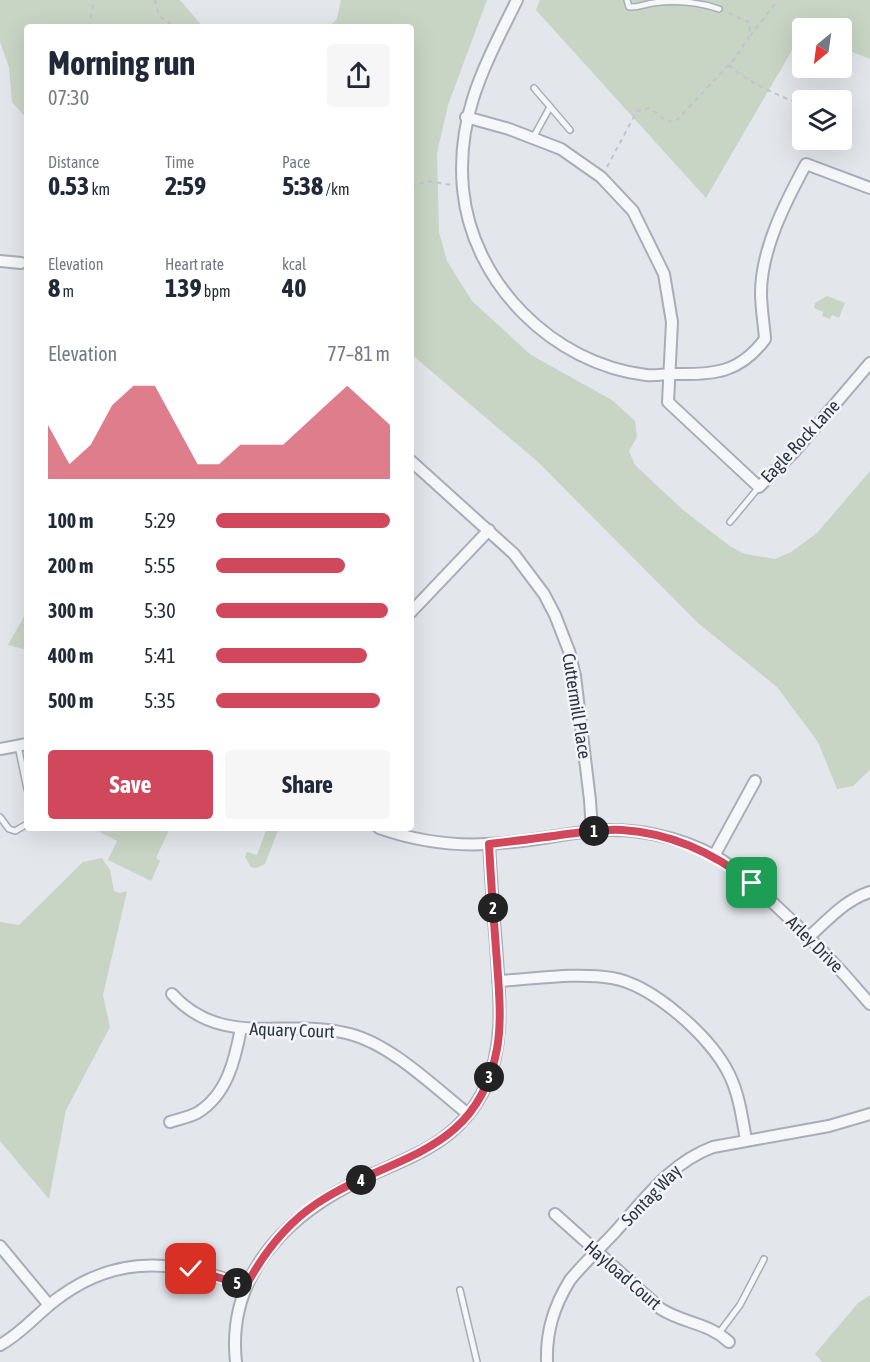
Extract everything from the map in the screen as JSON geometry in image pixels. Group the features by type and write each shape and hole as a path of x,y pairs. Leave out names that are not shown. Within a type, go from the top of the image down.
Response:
{"street":[{"path":"517,0 481,73 466,117 462,143 462,187 469,222 482,255 506,294 534,324 570,349 609,366 648,375 696,375 738,366 754,355 765,339 761,292 766,260 783,208 806,164 870,188"},
{"path":"466,117 509,129 561,149 601,177 633,211 663,274 672,322 670,374"},
{"path":"0,261 21,263"},
{"name":"Eagle Rock Lane","path":"670,374 668,402 759,487 795,451 870,363"},
{"name":"Cuttermill Place","path":"414,463 514,554 544,594 563,632 575,676 592,831"},
{"path":"414,609 489,530"},
{"path":"0,749 22,745"},
{"path":"714,856 755,781"},
{"name":"Arley Drive","path":"390,831 445,842 489,844 592,831 622,830 658,835 682,843 714,856 752,883 810,936 870,1004"},
{"path":"236,1362 236,1327 246,1286 258,1263 284,1231 316,1204 349,1185 431,1147 452,1132 468,1114 484,1089 495,1058 499,1032 489,844"},
{"path":"810,936 843,905 870,892"},
{"path":"498,981 600,976 625,981 651,993 703,1038 722,1061 736,1092 746,1140"},
{"name":"Aquary Court","path":"172,994 185,1008 196,1014 241,1028 324,1028 352,1034 388,1052 468,1114"},
{"path":"170,1122 194,1114 220,1091 233,1065 241,1028"},
{"name":"Sontag Way","path":"547,1362 547,1340 553,1311 570,1280 678,1165 707,1149 829,1126 870,1114"},
{"name":"Hayload Court","path":"555,1214 661,1309 678,1318 703,1325 719,1333 729,1342"},
{"path":"0,1246 49,1305"},
{"path":"0,1345 17,1335 49,1305 78,1285 96,1277 145,1266 169,1266 191,1269 246,1286"}],"lane":[{"path":"627,0 629,7 636,8 651,3 674,1 700,3 719,9"},
{"path":"534,88 570,130"},
{"path":"532,138 550,107"},
{"path":"730,522 759,487"},
{"path":"22,745 24,763"},
{"path":"0,817 9,830 15,831 24,826"},
{"path":"719,1333 740,1305 764,1259"},
{"path":"460,1290 477,1362"}],"path":[{"path":"90,24 94,0"},
{"path":"154,0 159,15 171,24"},
{"path":"601,177 637,111 649,108 667,121 675,122 729,64 778,0"},
{"path":"719,9 750,23 749,37"},
{"path":"729,64 737,72 792,101"},
{"path":"414,186 427,181 462,187"}],"green space":[{"path":"0,0 180,0 200,24 24,24 24,116 12,102 9,67 0,42"},
{"path":"341,0 487,0 448,105 437,153 439,232 447,261 472,301 531,355 612,400 635,421 637,437 629,451 635,465 683,510 731,547 745,554 775,559 791,552 817,533 870,471 870,770 853,786 837,789 818,742 777,687 698,623 538,462 414,357 414,24 332,24 337,19"},
{"path":"540,0 870,0 870,59 852,52 852,18 792,18 792,50 706,198 536,10"},
{"path":"827,296 845,303 839,318 832,315 830,319 822,316 823,312 814,308 815,303"},
{"path":"24,616 24,649 8,645"},
{"path":"98,831 169,831 156,858 160,861 151,881 108,860 117,841"},
{"path":"266,831 278,831 265,864 256,868 251,867 245,857 247,852 257,855"},
{"path":"102,858 110,870 114,891 119,893 127,891 103,995 110,1027 66,1110 49,1199 0,1141 0,922 19,925 83,862"},
{"path":"870,1295 870,1362 822,1362 815,1354 858,1303"}],"route":[{"path":"191,1269 246,1286 258,1263 270,1247 284,1231 316,1204 349,1185 431,1147 452,1132 473,1107 491,1071 499,1032 489,844 592,831 640,832 658,835 714,856 752,883"}]}
